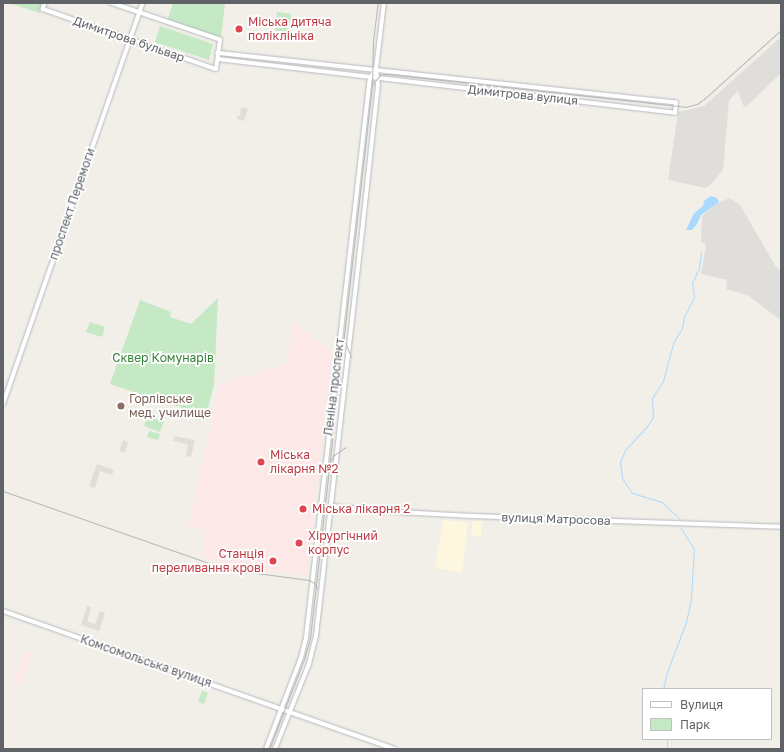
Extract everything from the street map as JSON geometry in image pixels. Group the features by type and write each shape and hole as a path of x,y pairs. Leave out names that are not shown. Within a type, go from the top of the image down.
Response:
{"street":[{"name":"Димитрова бульвар","path":"45,3 43,10 216,69 218,59"},
{"path":"111,3 220,40 218,59 370,78"},
{"name":"проспект Перемоги","path":"3,404 143,3"},
{"name":"Леніна проспект","path":"275,749 315,644 349,352 378,78 376,69 384,3"},
{"path":"218,53 376,69"},
{"name":"Леніна проспект","path":"266,749 303,652 306,638 370,78 376,69"},
{"name":"Димитрова вулиця","path":"370,78 675,113 676,103 376,69"},
{"path":"338,350 349,352"},
{"name":"вулиця Матросова","path":"331,506 380,511 472,516 781,527"},
{"name":"Комсомольська вулиця","path":"3,611 282,709 362,739 394,749"}],"shaded area":[{"path":"781,37 781,73 746,107 744,107 738,91 729,100 723,170 706,188 668,180 678,112 704,106"},
{"path":"241,107 248,109 244,121 237,119 238,115 240,116"},
{"path":"729,198 740,205 776,267 781,271 781,320 747,295 726,289 727,280 701,274 706,244 701,242 702,216 714,205"},
{"name":"Міська лікарня №2","path":"292,320 332,351 307,576 227,566 200,555 207,531 188,526 220,384 287,364"},
{"path":"175,436 195,440 191,457 186,456 188,444 173,441"},
{"path":"123,440 128,442 125,453 119,451"},
{"path":"97,464 114,470 112,475 100,471 95,488 89,486"},
{"path":"443,520 468,522 462,573 435,568"},
{"path":"473,521 482,521 481,537 471,536"},
{"path":"87,606 91,607 88,622 95,624 100,611 105,613 99,631 81,625"},
{"path":"26,650 33,651 21,684 13,680"}],"green space":[{"path":"9,3 43,3 40,13"},
{"path":"173,3 225,3 221,39 167,21"},
{"path":"277,12 291,14 288,40 274,38"},
{"path":"160,26 213,44 209,60 155,42"},
{"name":"Сквер Комунарів","path":"218,298 214,385 206,416 110,384 140,300 171,312 170,317 191,324"},
{"path":"90,322 105,327 102,337 86,332"},
{"path":"148,416 164,422 160,432 144,426"},
{"path":"149,431 160,434 158,440 147,437"},
{"path":"202,691 208,693 204,704 198,702"}],"water":[{"path":"711,196 717,198 719,202 701,215 697,224 692,230 686,230 694,213 703,206 704,201"}],"waterway":[{"path":"679,518 662,502 632,493 622,478 620,462 625,450 647,426 653,417 652,398 663,381 673,343 682,328 684,317 694,297 692,283 699,268 701,251"},
{"path":"663,688 667,672 686,622 691,599 694,549 681,528"},
{"path":"667,740 667,749"}],"tram line":[{"path":"269,749 304,659 310,638 372,85 373,41 378,3"},
{"path":"372,85 380,75 388,74 685,107 697,104 704,99 781,30"},
{"path":"345,342 351,357"},
{"path":"331,460 334,455 346,447"},
{"path":"3,491 226,569 309,580 314,583 317,588"}],"place":[{"name":"Міська дитяча поліклініка","path":"239,29"},
{"name":"Горлівське мед. училище","path":"121,406"},
{"name":"Міська лікарня №2","path":"261,462"},
{"name":"Міська лікарня 2","path":"303,509"},
{"name":"Хірургічний корпус","path":"299,543"},
{"name":"Станція переливання крові","path":"273,561"}]}
